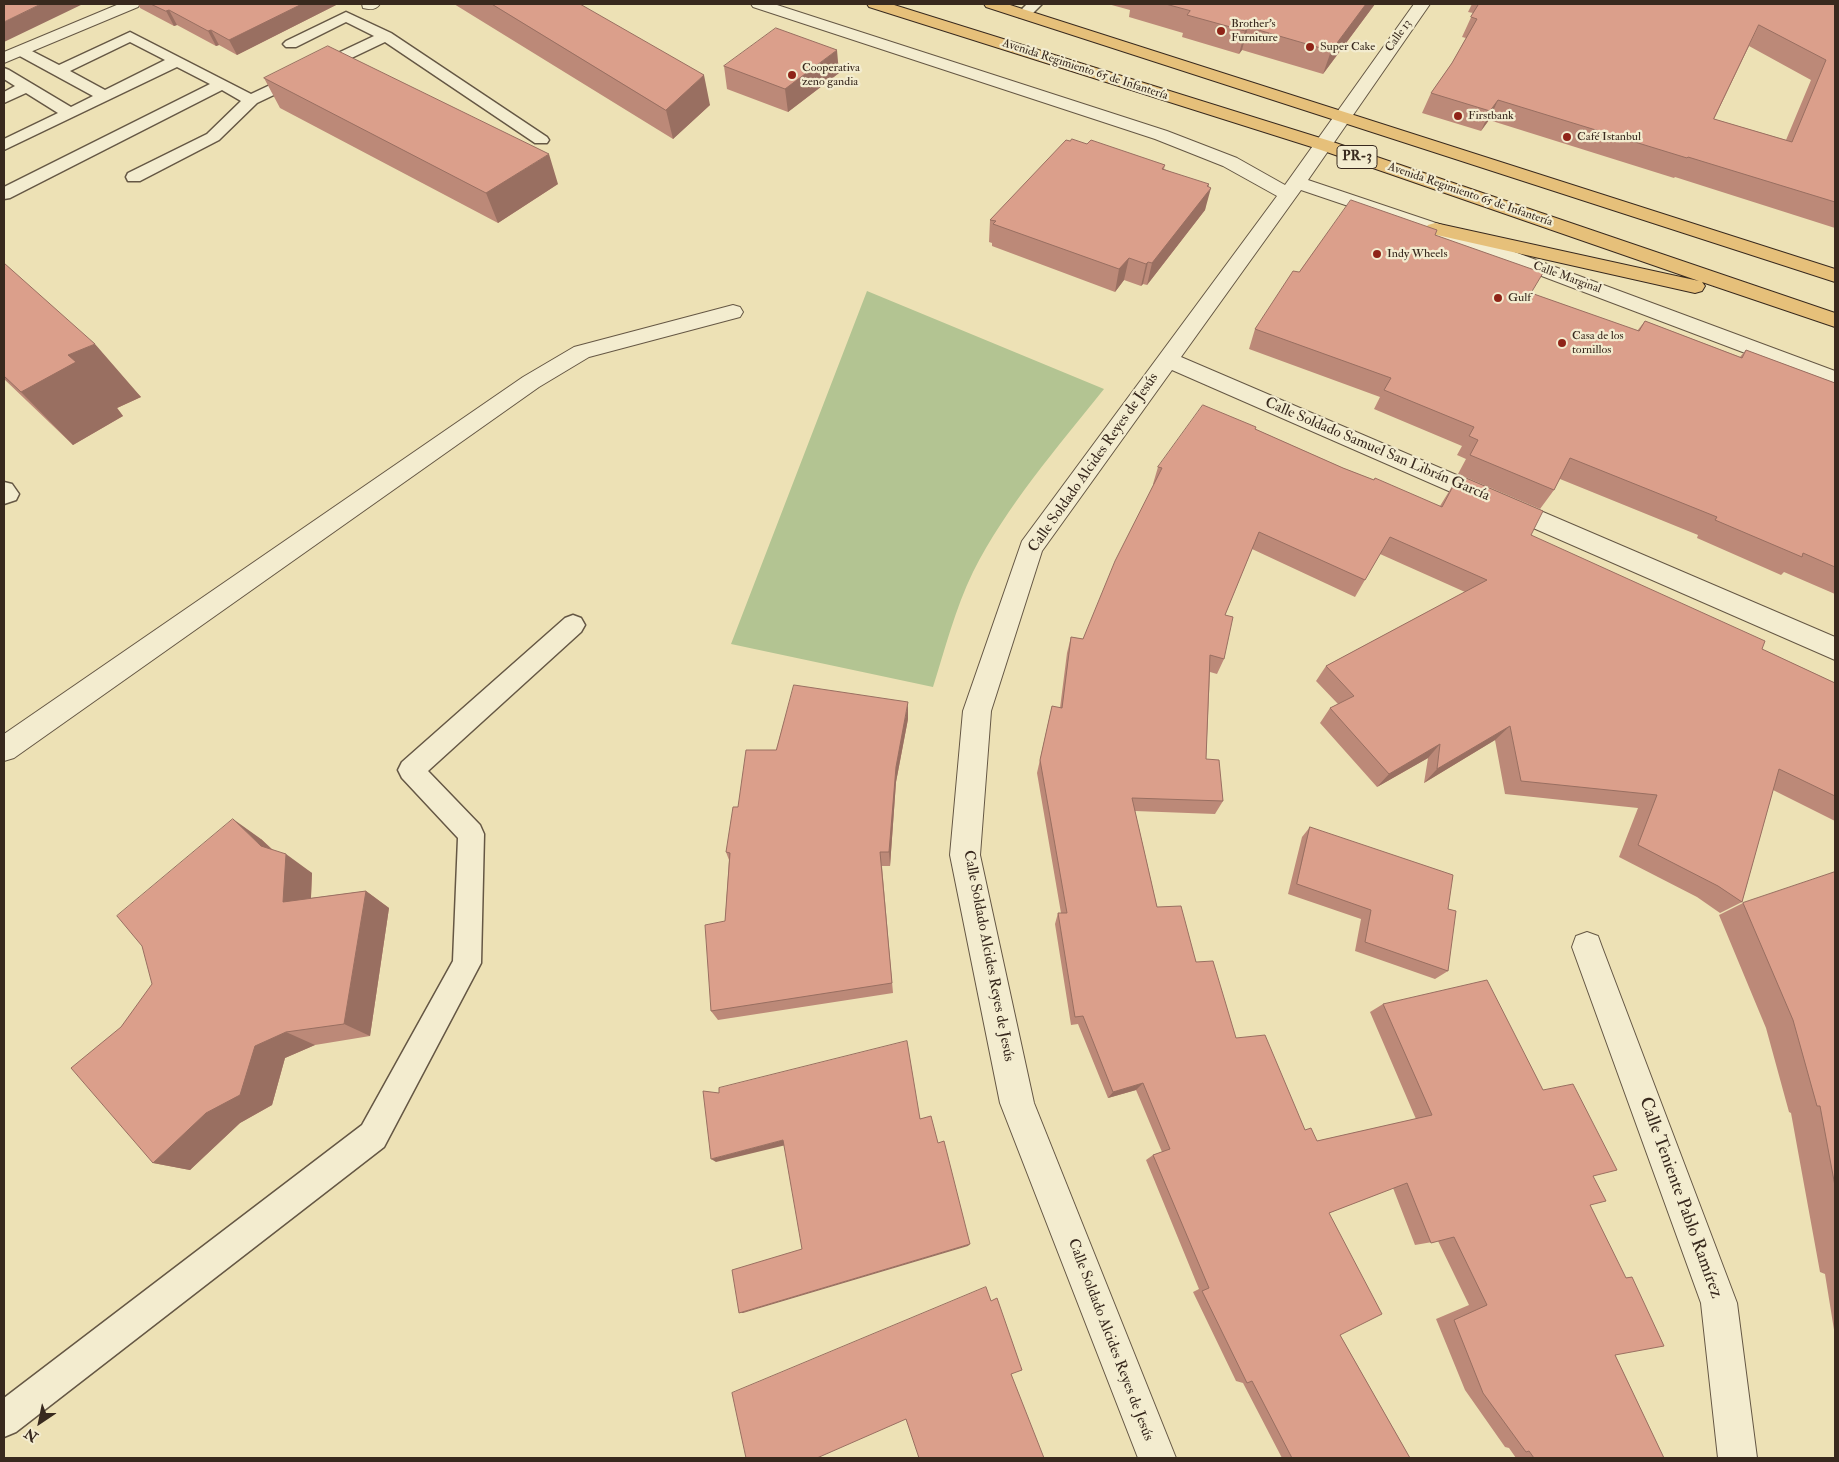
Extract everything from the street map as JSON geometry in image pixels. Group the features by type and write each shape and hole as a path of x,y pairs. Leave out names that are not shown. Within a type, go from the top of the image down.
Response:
{"highway":[{"name":"Avenida Regimiento 65 de Infantería","path":"875,4 1324,145 1835,320"},
{"name":"PR-3","path":"992,4 1030,9 1342,116 1835,276"},
{"path":"1435,229 1657,279 1791,304"}],"street":[{"path":"4,58 132,4"},
{"name":"Calle Marginal","path":"759,4 1162,135 1292,188 1435,229 1835,378"},
{"name":"Calle 13","path":"1342,116 1422,4"},
{"name":"Calle Soldado Alcides Reyes de Jesús","path":"1157,1458 1017,1104 965,855 977,711 1031,548 1324,145 1342,116"},
{"path":"4,749 531,382 582,352 733,312"},
{"name":"Calle Soldado Samuel San Librán García","path":"1167,359 1835,649"},
{"name":"Calle Teniente Pablo Ramírez","path":"1587,947 1719,1303 1738,1458"}],"lane":[{"path":"290,44 346,16 386,36 541,140"},
{"path":"59,71 130,36 251,100"},
{"path":"134,177 213,137 251,100 386,36"},
{"path":"21,51 105,96"},
{"path":"4,145 176,60"},
{"path":"4,73 70,113"},
{"path":"4,194 222,84"},
{"path":"4,98 26,87"},
{"path":"4,490 8,494 4,496"},
{"path":"4,1420 374,1136 467,963 471,834 411,770 573,625"}],"green space":[{"path":"867,291 1104,389 1034,477 986,547 961,600 933,687 731,644"}],"building":[{"path":"4,4 41,4 4,22"},
{"path":"151,4 302,4 229,40 169,10 166,11"},
{"path":"492,4 580,4 704,75 666,110"},
{"path":"1166,4 1366,4 1331,51 1248,27 1245,31 1187,15 1190,11"},
{"path":"1479,4 1835,4 1835,202 1498,100 1490,111 1431,93 1452,63 1477,19 1471,17","holes":["1759,25 1826,60 1792,142 1714,119"]},
{"path":"776,28 837,50 785,89 724,66"},
{"path":"328,46 549,154 486,193 264,78"},
{"path":"1072,139 1087,144 1091,140 1165,165 1162,169 1209,184 1207,186 1211,188 1152,263 1148,262 1146,264 1129,258 1119,269 993,224 996,221 990,220 1066,140 1070,141"},
{"path":"1351,200 1437,230 1435,235 1543,273 1531,293 1639,331 1645,321 1742,358 1746,350 1835,383 1835,567 1803,553 1802,557 1715,520 1717,517 1570,458 1554,490 1470,455 1478,440 1469,436 1474,427 1384,390 1391,378 1255,329 1293,271 1299,272"},
{"path":"4,263 95,344 68,355 76,362 21,392 4,376"},
{"path":"1203,405 1256,427 1255,429 1343,468 1374,480 1375,478 1442,507 1459,475 1543,511 1531,535 1765,641 1762,649 1835,683 1835,796 1779,769 1742,902 1718,886 1638,845 1657,795 1521,781 1510,726 1437,769 1440,744 1389,774 1330,708 1354,696 1326,666 1487,580 1390,537 1365,580 1259,532 1225,615 1233,617 1224,659 1210,655 1206,759 1219,760 1223,801 1132,798 1157,907 1181,906 1196,962 1213,961 1236,1038 1265,1035 1305,1130 1311,1128 1317,1141 1432,1115 1383,1004 1487,980 1543,1090 1573,1084 1617,1170 1593,1176 1606,1201 1590,1205 1626,1278 1632,1277 1664,1346 1615,1355 1664,1458 1534,1458 1529,1451 1526,1452 1483,1393 1454,1320 1487,1305 1454,1237 1431,1243 1407,1183 1329,1213 1382,1314 1340,1335 1410,1458 1292,1458 1252,1381 1247,1383 1202,1291 1209,1288 1153,1155 1170,1149 1143,1083 1113,1092 1083,1016 1075,1017 1058,913 1067,913 1040,760 1052,706 1062,708 1071,637 1083,639 1115,561 1162,468 1158,467"},
{"path":"794,685 908,702 896,767 889,852 880,852 892,983 711,1011 705,925 725,921 730,853 726,852 733,807 738,807 746,750 776,750"},
{"path":"233,819 261,846 286,854 283,902 366,891 344,1024 286,1032 255,1046 240,1095 206,1113 153,1163 71,1068 121,1027 152,984 142,946 117,916"},
{"path":"1310,827 1453,875 1448,909 1456,911 1448,971 1365,942 1371,910 1297,884"},
{"path":"1835,872 1835,1186 1820,1106 1817,1106 1793,1020 1743,903"},
{"path":"907,1041 920,1119 931,1116 938,1143 944,1141 970,1244 739,1313 732,1270 802,1249 783,1140 711,1159 703,1091 719,1093 719,1088"},
{"path":"986,1287 991,1301 997,1298 1022,1370 1011,1374 1044,1458 919,1458 906,1419 817,1458 746,1458 732,1393"}],"place":[{"name":"Brother's Furniture","path":"1221,31"},
{"name":"Super Cake","path":"1310,47"},
{"name":"Cooperativa zeno gandia","path":"792,75"},
{"name":"Firstbank","path":"1458,116"},
{"name":"Café Istanbul","path":"1567,137"},
{"name":"Indy Wheels","path":"1377,254"},
{"name":"Gulf","path":"1498,298"},
{"name":"Casa de los tornillos","path":"1562,343"}]}
